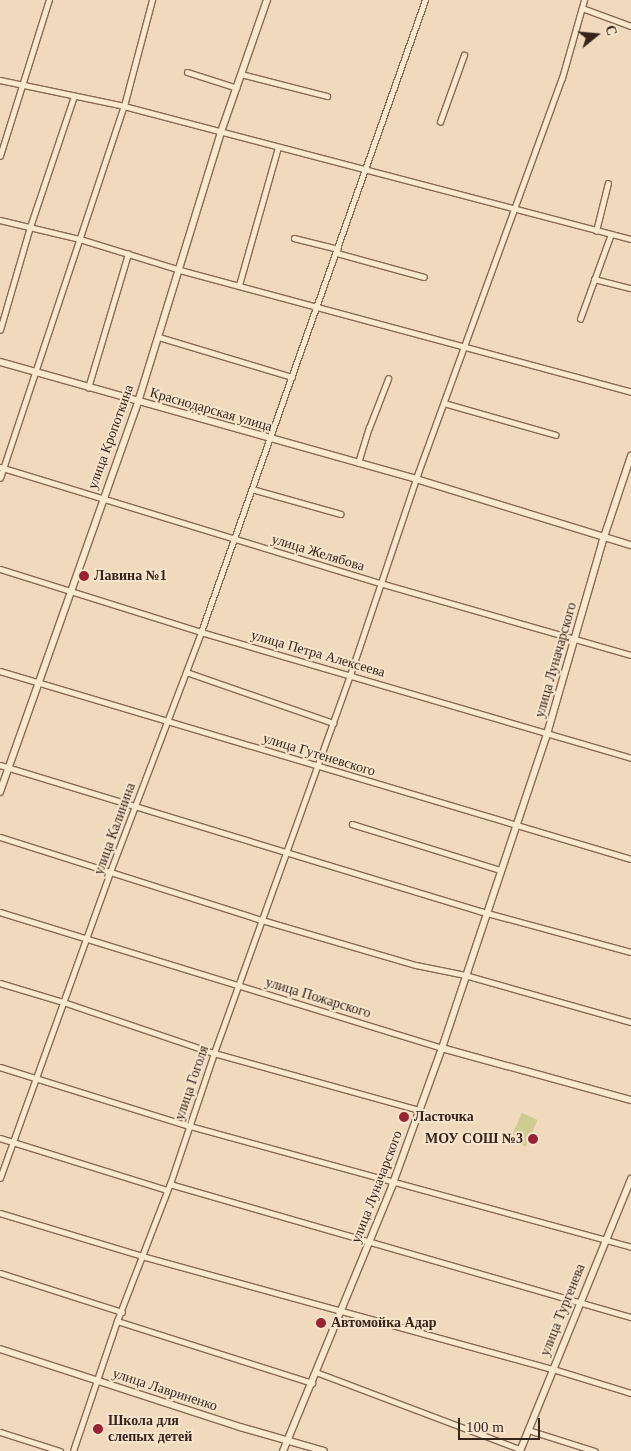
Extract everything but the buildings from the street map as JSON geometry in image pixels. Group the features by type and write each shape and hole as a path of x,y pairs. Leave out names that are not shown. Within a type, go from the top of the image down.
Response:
{"main road":[{"name":"улица Кропоткина","path":"0,792 10,768 102,499 138,402 221,132 267,0"},
{"name":"Краснодарская улица","path":"0,362 416,479 631,545"},
{"name":"улица Луначарского","path":"283,1451 370,1242 442,1048 465,975 548,734 604,538 631,456"},
{"name":"улица Тургенева","path":"520,1450 631,1179"},
{"name":"улица Лавриненко","path":"0,1349 96,1382 324,1451"}],"street":[{"path":"0,156 49,0"},
{"path":"0,478 1,468 36,373 124,106 152,0"},
{"name":"улица Калинина","path":"0,1178 110,872 202,632 425,0"},
{"name":"улица Гоголя","path":"73,1451 118,1321 168,1190 214,1053 350,675 416,479 562,78 584,0"},
{"path":"582,8 631,26"},
{"path":"440,122 464,55"},
{"path":"187,72 237,88"},
{"path":"241,74 327,96"},
{"path":"0,80 124,106 631,239"},
{"path":"0,330 30,227 74,96"},
{"path":"239,285 278,147"},
{"path":"596,231 608,183"},
{"path":"0,220 80,239 180,270 631,392"},
{"path":"580,319 611,234"},
{"path":"294,238 424,276"},
{"path":"88,388 128,254"},
{"path":"594,279 631,288"},
{"path":"159,337 292,377"},
{"path":"358,463 369,428 388,380"},
{"path":"444,403 556,435"},
{"name":"улица Желябова","path":"1,468 380,583 631,655"},
{"path":"252,489 341,514"},
{"name":"улица Петра Алексеева","path":"0,569 202,632 631,758"},
{"name":"улица Гутеневского","path":"0,671 631,859"},
{"path":"186,672 333,723"},
{"path":"0,765 487,913 631,952"},
{"path":"352,824 501,870"},
{"path":"0,837 262,920 416,965 465,975 631,1022"},
{"name":"улица Пожарского","path":"0,912 238,988 442,1048 631,1100"},
{"path":"0,983 63,1002 214,1053 419,1110"},
{"path":"0,1067 190,1126 631,1247"},
{"path":"0,1138 168,1190"},
{"path":"170,1184 631,1317"},
{"path":"0,1213 142,1256 553,1369 631,1393"},
{"path":"0,1273 122,1312"},
{"path":"118,1321 312,1383"},
{"path":"316,1372 520,1450"},
{"path":"528,1430 595,1451"},
{"path":"0,1432 60,1451"}],"shaded area":[{"path":"522,1113 538,1120 526,1146 510,1139"}],"place":[{"name":"Лавина №1","path":"84,576"},
{"name":"Ласточка","path":"404,1117"},
{"name":"МОУ СОШ №3","path":"533,1139"},
{"name":"Автомойка Адар","path":"321,1323"},
{"name":"Школа для слепых детей","path":"98,1429"}]}
